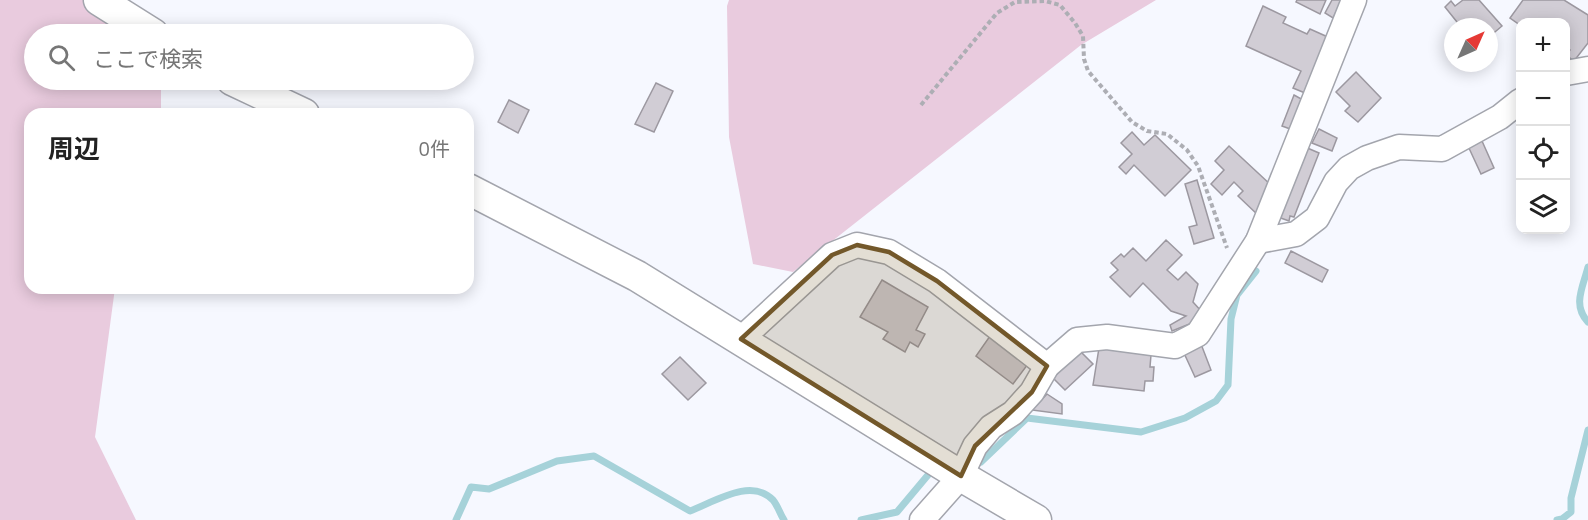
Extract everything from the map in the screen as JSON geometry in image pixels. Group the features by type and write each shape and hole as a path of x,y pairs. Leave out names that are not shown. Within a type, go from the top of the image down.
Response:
{"street":[{"path":"99,0 137,24"},
{"path":"922,520 961,476 975,446 991,427 1013,413 1032,392 1047,366 1077,340 1107,336 1175,345 1198,334 1258,241 1354,0"},
{"path":"1570,72 1588,69"},
{"path":"253,90 291,108"},
{"path":"1258,241 1296,234 1317,218 1336,182 1349,168 1366,158 1399,147 1442,149 1500,117 1516,105"},
{"path":"474,192 637,276 1036,520"},
{"path":"741,339 832,255 857,245 889,252 937,281 1047,366"}],"path":[{"path":"921,105 997,13 1015,2 1045,1 1059,5 1075,22 1083,36 1084,59 1088,71 1132,122 1147,131 1167,134 1187,150 1198,166 1225,244 1239,270"}],"highlighted area":[{"path":"857,245 889,252 937,281 1047,366 1032,392 975,446 961,476 741,339 832,255"}],"shaded area":[{"path":"0,0 123,0 140,24 24,24 24,90 161,90 161,108 24,108 24,294 114,294 95,437 136,520 0,520"},
{"path":"729,0 1156,0 1081,45 793,272 753,264 729,137 727,6"}],"building":[{"path":"1297,0 1326,0 1320,14 1296,2"},
{"path":"1332,0 1342,0 1333,18 1325,13"},
{"path":"1463,0 1479,0 1495,18 1454,18 1445,7 1451,1 1455,6"},
{"path":"1523,0 1564,0 1588,15 1588,43 1574,61 1570,58 1570,18 1516,18 1516,22 1510,18"},
{"path":"1263,6 1286,17 1283,23 1307,34 1310,29 1330,38 1305,93 1293,88 1301,71 1246,46"},
{"path":"1356,72 1381,98 1358,122 1345,111 1350,106 1336,92"},
{"path":"656,83 673,91 654,132 635,124"},
{"path":"1294,95 1305,101 1293,130 1282,126"},
{"path":"509,100 529,110 518,133 498,122"},
{"path":"1319,129 1337,138 1332,151 1312,143"},
{"path":"1132,132 1144,145 1155,135 1191,170 1165,196 1134,165 1126,174 1119,167 1132,154 1121,143"},
{"path":"1482,141 1494,168 1481,174 1468,146"},
{"path":"1229,146 1272,186 1259,216 1238,196 1243,191 1234,182 1222,195 1211,184 1224,170 1215,161"},
{"path":"1305,147 1319,153 1294,217 1290,216 1289,221 1278,217"},
{"path":"1197,180 1214,238 1194,244 1189,227 1197,225 1185,184"},
{"path":"1166,240 1182,255 1167,270 1178,280 1186,272 1198,284 1193,302 1202,312 1192,323 1172,331 1170,325 1186,316 1171,311 1143,283 1130,297 1110,277 1118,270 1111,263 1121,254 1124,257 1133,248 1146,261"},
{"path":"1291,251 1328,270 1322,282 1285,263"},
{"path":"882,280 928,307 916,330 925,334 918,347 910,342 905,352 883,339 888,332 860,317"},
{"path":"990,336 1028,364 1013,384 976,356"},
{"path":"1201,344 1211,370 1195,377 1183,351"},
{"path":"1099,348 1151,355 1150,367 1154,367 1153,381 1145,381 1144,391 1093,385"},
{"path":"1080,351 1093,364 1065,390 1053,378"},
{"path":"680,357 706,383 688,400 662,374"},
{"path":"1047,394 1062,404 1062,414 1032,410"}],"waterway":[{"path":"1588,267 1580,296 1583,316 1588,322"},
{"path":"981,462 1027,418 1141,432 1185,418 1216,401 1228,385 1231,319 1237,295 1256,271"},
{"path":"1557,520 1571,512 1571,498 1588,430"},
{"path":"456,520 471,487 489,489 557,461 594,456 690,511 732,494 754,491 773,500 784,520"},
{"path":"861,520 897,512 928,475"}]}
